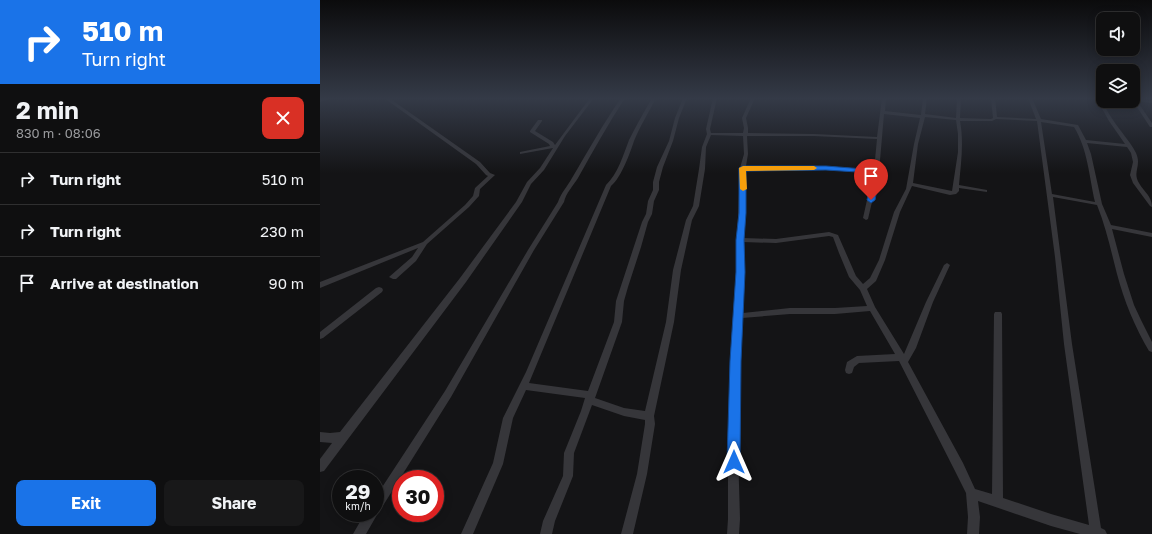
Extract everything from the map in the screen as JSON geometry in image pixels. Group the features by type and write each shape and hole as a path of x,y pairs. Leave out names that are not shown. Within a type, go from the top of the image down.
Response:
{"street":[{"path":"393,277 414,259 425,243 467,206 476,196 477,188 492,175 488,174 478,163 421,123"},
{"path":"538,123 532,131 555,146"},
{"path":"320,467 463,280 519,202 529,183 542,169 555,146 573,123"},
{"path":"384,494 448,394 531,250 561,202 563,195 570,187 607,123"},
{"path":"467,534 498,464 508,418 524,386 609,185 613,182 641,123"},
{"path":"546,534 549,521 568,476 569,453 586,411 618,322 620,301 645,222 649,214 651,201 656,190 656,182 660,166 671,141 676,123"},
{"path":"627,534 642,474 650,424 649,416 670,322 677,270 688,220 696,206 704,147 709,134 708,129 710,123"},
{"path":"733,534 733,450 741,272 740,240 743,168 746,154 745,123"},
{"path":"866,218 876,172 879,138 883,123"},
{"path":"863,289 873,279 882,260 892,225 910,184 916,144 921,123"},
{"path":"910,184 953,194 956,191 960,146 959,123"},
{"path":"971,492 1098,533 1068,344 1039,123"},
{"path":"1057,123 1076,126 1085,141 1099,204 1108,226 1127,295 1136,319 1152,349"},
{"path":"1112,123 1128,146 1136,162 1133,174 1136,183 1152,205"},
{"path":"709,134 850,136 879,138"},
{"path":"1085,141 1128,146"},
{"path":"522,153 555,146"},
{"path":"743,168 826,168 876,172"},
{"path":"956,186 985,191"},
{"path":"1049,195 1099,204"},
{"path":"1108,226 1152,235"},
{"path":"740,240 776,241 829,234 834,235 838,239 842,253 853,277 863,289 872,308 903,359 971,492 974,517 973,534"},
{"path":"320,285 425,243"},
{"path":"849,370 850,365 857,360 903,359 913,348 919,328 934,291 947,265"},
{"path":"320,336 379,290"},
{"path":"738,316 790,311 835,311 872,308"},
{"path":"997,501 998,314"},
{"path":"524,386 590,397 624,412 649,416"},
{"path":"320,437 330,438 343,436"},
{"path":"359,534 366,522"}],"slow traffic":[{"path":"743,189 743,168 814,168"}],"route":[{"path":"734,462 733,450 741,272 740,240 742,224 743,168 826,168 876,172 871,200"}]}
